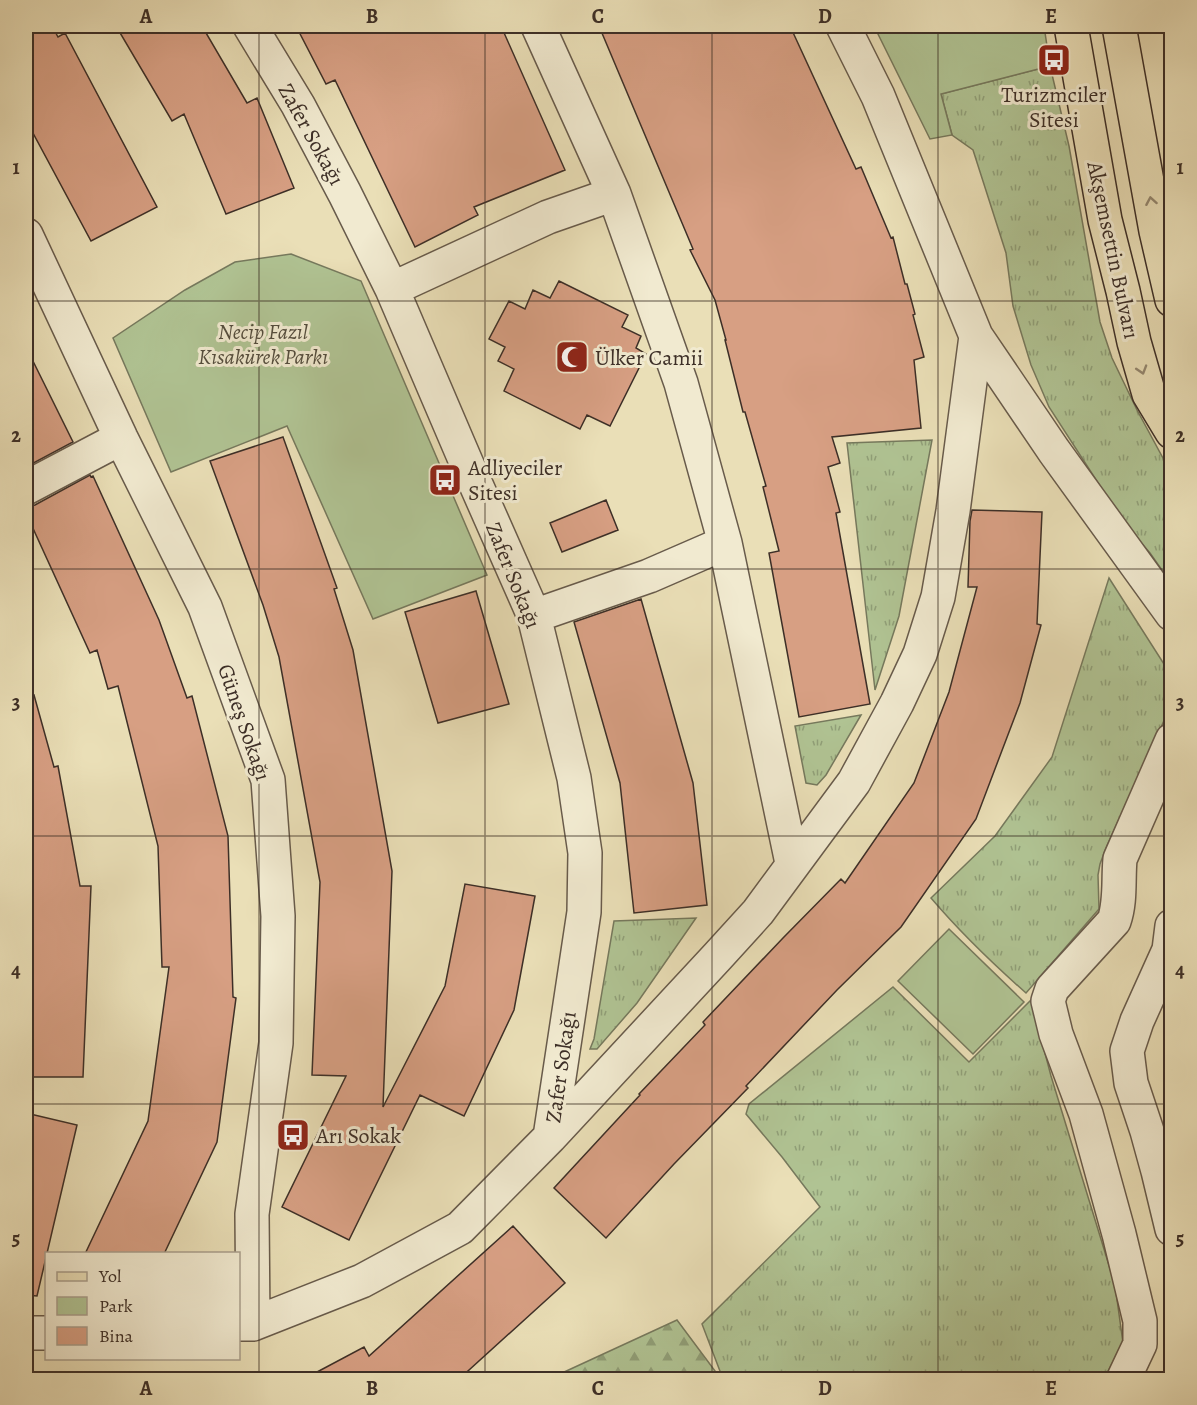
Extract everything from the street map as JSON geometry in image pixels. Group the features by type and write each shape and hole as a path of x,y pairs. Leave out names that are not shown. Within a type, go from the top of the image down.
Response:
{"main road":[{"name":"Akşemsettin Bulvarı","path":"1071,26 1105,220 1134,342 1149,394 1172,432"},
{"name":"Akşemsettin Bulvarı","path":"1119,26 1156,231 1172,300"}],"street":[{"name":"Zafer Sokağı","path":"250,26 298,105 392,289 534,616 574,778 585,852 584,912 550,1137"},
{"path":"538,26 614,194 681,383 725,543 792,863"},
{"path":"843,26 878,96 976,336 1054,451 1172,614"},
{"path":"392,289 548,217 614,194"},
{"name":"Güneş Sokağı","path":"26,235 121,438 205,607 268,780 278,916 276,1043 252,1214 246,1324"},
{"path":"246,1324 362,1281 460,1228 550,1137 758,912 854,782 897,703 920,654 938,597 953,511 976,336"},
{"path":"26,488 121,438"},
{"path":"534,616 649,576 725,543"},
{"path":"1123,1380 1140,1344 1140,1320 1086,1114 1056,1034 1048,1001 1052,989 1114,921 1119,909 1120,859 1172,740"},
{"path":"1172,926 1169,950 1137,1021 1127,1051 1131,1083 1147,1131 1172,1229"},
{"path":"26,1334 45,1333"}],"green space":[{"path":"874,26 1044,26 1050,66 941,94 952,135 930,139"},
{"path":"1050,66 1069,146 1100,322 1112,358 1171,473 1171,583 1150,553 1122,521 1049,407 1031,365 1013,306 1006,253 973,150 952,135 941,94"},
{"name":"Necip Fazıl Kısakürek Parkı","path":"291,254 361,281 487,575 373,619 287,426 171,472 113,338 185,290 235,262"},
{"path":"932,440 899,616 875,690 847,443"},
{"path":"1109,578 1171,675 1172,703 1100,864 1099,909 1026,993 953,923 931,898 995,836 1052,757"},
{"path":"861,715 826,775 817,785 806,783 795,726"},
{"path":"696,918 637,1003 597,1049 590,1049 594,1039 614,921"},
{"path":"949,929 1024,1002 973,1054 898,981"},
{"path":"893,987 969,1062 1031,1000 1051,1076 1115,1285 1123,1343 1104,1379 723,1379 702,1324 820,1207 746,1114 749,1104"},
{"path":"677,1320 721,1379 549,1379"}],"building":[{"path":"26,26 52,26 58,37 65,33 157,207 91,241 26,120"},
{"path":"116,26 202,26 247,103 257,98 294,188 226,214 184,114 172,121"},
{"path":"296,26 501,26 565,170 474,207 478,215 415,247 335,80 326,84"},
{"path":"599,26 790,26 856,169 861,167 891,238 893,237 915,314 913,315 924,357 914,360 921,428 832,437 840,463 828,467 840,512 836,513 870,704 799,717 769,553 779,551 763,487 766,486 745,412 743,412 715,300 690,250 693,249"},
{"name":"Ülker Camii","path":"559,281 628,315 622,327 641,336 636,348 646,354 610,426 587,415 580,429 504,391 514,369 498,361 505,347 489,339 509,301 525,309 533,290 550,298"},
{"path":"26,347 73,442 26,467"},
{"path":"283,437 337,588 334,589 353,650 392,871 383,1107 445,986 465,884 535,896 514,1010 464,1116 420,1095 349,1240 282,1207 346,1076 312,1075 320,882 279,657 263,605 210,461"},
{"path":"90,475 93,476 159,620 187,698 192,696 228,836 233,997 236,998 217,1142 165,1252 86,1252 148,1121 169,967 162,967 158,846 118,686 108,689 97,650 90,653 26,513 26,507 35,505"},
{"path":"606,500 618,530 562,552 550,523"},
{"path":"972,510 1042,512 1037,624 1041,625 1020,703 976,819 901,927 837,990 606,1238 554,1188 705,1025 703,1022 783,938 841,879 845,883 914,783 949,692 977,587 968,587"},
{"path":"476,591 509,704 438,723 405,612"},
{"path":"641,599 693,783 707,905 634,913 620,783 574,622"},
{"path":"34,695 54,767 58,766 80,886 91,886 83,1077 26,1077 26,697"},
{"path":"26,1113 77,1125 47,1252 45,1252 37,1296 26,1295"},
{"path":"513,1226 565,1283 458,1380 302,1380 364,1347 369,1356"}],"place":[{"name":"Turizmciler Sitesi","path":"1054,60"},
{"name":"Ülker Camii","path":"572,357"},
{"name":"Adliyeciler Sitesi","path":"445,480"},
{"name":"Arı Sokak","path":"293,1135"}]}
